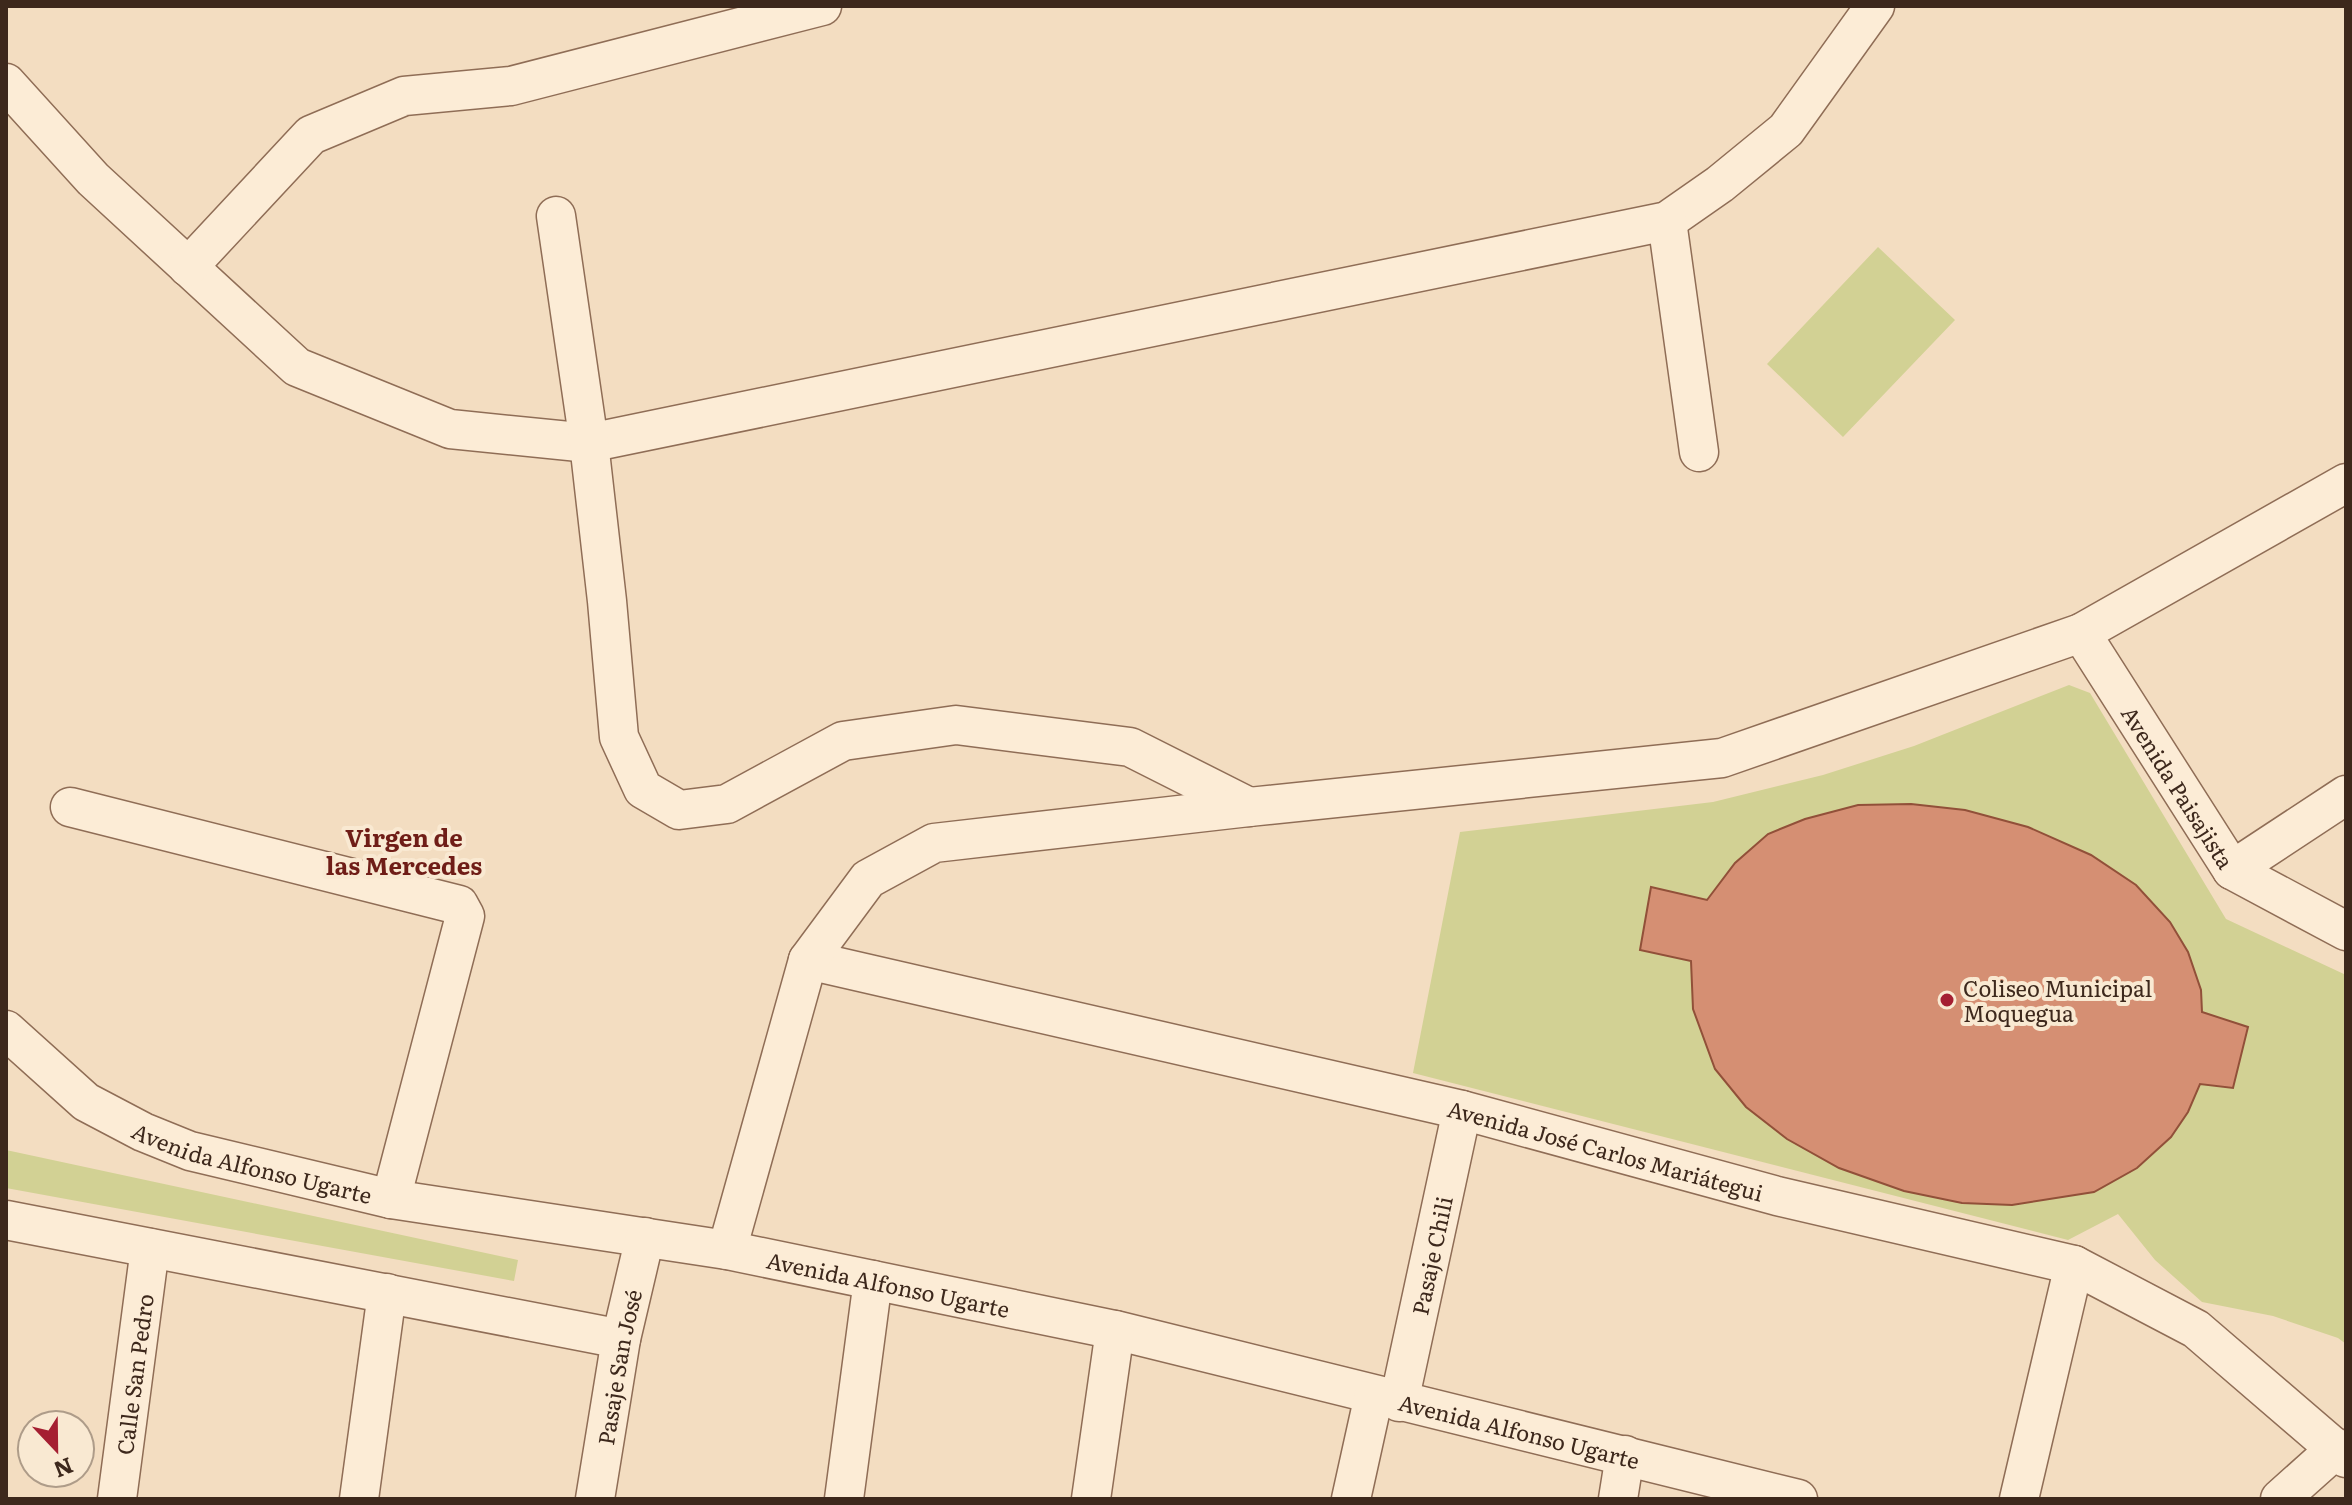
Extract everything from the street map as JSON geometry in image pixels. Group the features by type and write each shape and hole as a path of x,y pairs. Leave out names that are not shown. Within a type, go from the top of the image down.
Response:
{"street":[{"path":"188,267 311,135 404,96 511,86 822,6"},
{"path":"6,83 93,179 297,367 450,429 589,443 1667,221 1720,184 1786,130 1875,6"},
{"path":"556,216 589,443 619,737 643,789 679,810 727,804 843,741 956,725 1130,747 1249,807"},
{"path":"1667,221 1699,452"},
{"path":"727,1250 808,960 868,879 934,843 1722,758 2081,633 2346,483"},
{"name":"Avenida Paisajista","path":"2081,633 2232,870 2346,931"},
{"path":"2232,870 2346,795"},
{"path":"70,807 459,905 465,916 391,1199"},
{"name":"Avenida José Carlos Mariátegui","path":"808,960 1462,1110 1777,1196 2074,1265 2196,1329 2341,1453"},
{"name":"Avenida Alfonso Ugarte","path":"6,1030 86,1102 143,1132 190,1151 391,1199 727,1250 1115,1330 1798,1499"},
{"name":"Pasaje Chili","path":"1351,1499 1386,1398 1462,1110"},
{"path":"6,1220 621,1339"},
{"name":"Pasaje San José","path":"595,1499 621,1339 645,1237"},
{"name":"Calle San Pedro","path":"117,1499 150,1248"},
{"path":"2019,1499 2074,1265"},
{"path":"844,1499 873,1280"},
{"path":"359,1499 387,1293"},
{"path":"1091,1499 1115,1330"},
{"path":"2280,1499 2341,1453"},
{"path":"1618,1499 1625,1455"}],"shaded area":[{"path":"1878,247 1955,320 1843,437 1767,364"},
{"path":"2069,685 2090,693 2226,919 2346,975 2346,1344 2338,1338 2273,1316 2202,1302 2155,1260 2118,1214 2068,1240 1413,1073 1460,832 1713,802 1823,775 1914,746"},
{"path":"6,1150 518,1260 514,1281 6,1188"}],"building":[{"name":"Coliseo Municipal Moquegua","path":"1911,804 1965,810 2028,827 2091,855 2136,885 2170,922 2188,952 2201,990 2202,1012 2248,1027 2233,1088 2200,1084 2188,1112 2171,1137 2137,1168 2094,1192 2012,1205 1962,1203 1904,1191 1839,1168 1787,1139 1746,1107 1715,1069 1693,1009 1691,961 1640,950 1651,887 1707,900 1735,863 1768,834 1805,819 1858,805"}],"place":[{"name":"Coliseo Municipal Moquegua","path":"1947,1000"}],"district":[{"name":"Virgen de las Mercedes","path":"404,850"}]}
